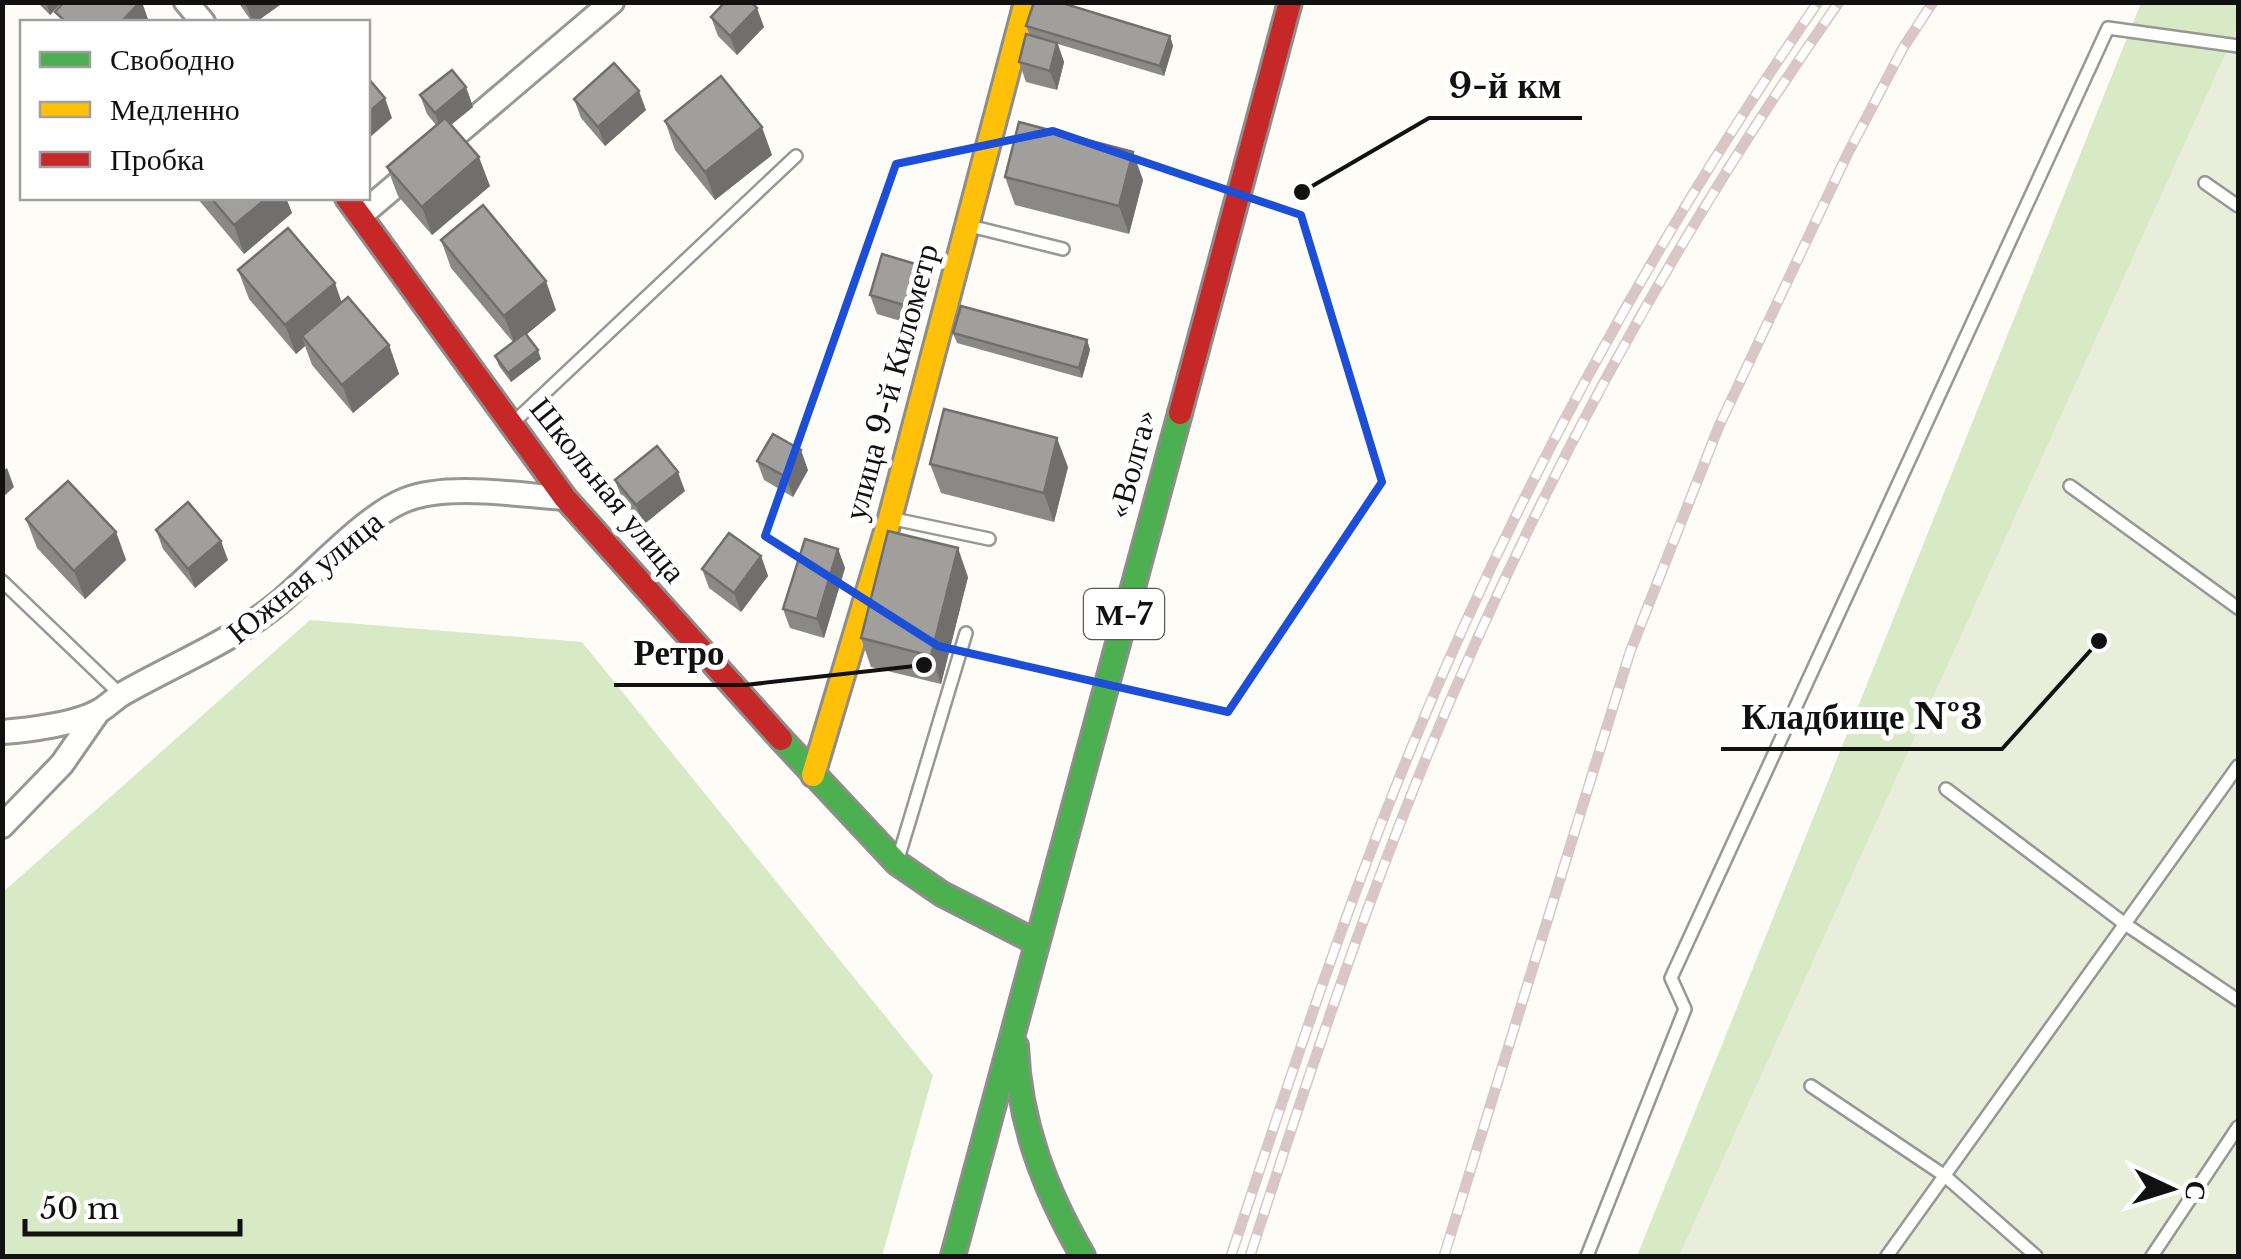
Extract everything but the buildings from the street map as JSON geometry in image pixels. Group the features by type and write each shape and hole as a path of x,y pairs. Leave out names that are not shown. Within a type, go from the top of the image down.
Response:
{"main road":[{"name":"улица 9-й Километр","path":"813,775 890,518 1026,2"},
{"name":"«Волга»","path":"1036,942 1290,2"},
{"name":"Школьная улица","path":"354,206 565,498 813,775 897,863 942,894 1036,942"},
{"name":"М-7","path":"958,1255 1036,942"},
{"path":"1016,1016 1016,1059 1029,1139 1040,1176 1083,1256"}],"street":[{"path":"370,193 612,2"},
{"name":"Южная улица","path":"2,732 27,730 98,712 121,695 219,646 278,604 383,511 406,500 442,493 565,498"},
{"path":"2,826 62,764 98,712"}],"lane":[{"path":"1587,1256 1685,1009 1671,978 2108,28 2238,46"},
{"path":"511,424 796,156"},
{"path":"2205,183 2238,206"},
{"path":"965,225 1063,248"},
{"path":"2070,486 2238,608"},
{"path":"890,518 989,539"},
{"path":"2,581 121,695"},
{"path":"897,863 966,633"},
{"path":"1888,1256 2238,766"},
{"path":"1946,789 2125,924 2238,1000"},
{"path":"1811,1086 1945,1176 2036,1256"},
{"path":"2152,1256 2238,1127"}],"highlighted area":[{"path":"1053,131 1301,215 1382,482 1228,712 938,646 765,536 896,164"}],"green space":[{"path":"2141,3 2238,3 2238,1256 1637,1256"},
{"path":"2238,26 2238,1256 1679,1256"},
{"path":"310,620 582,642 933,1075 882,1256 3,1256 3,892"}],"railway":[{"path":"1231,1256 1363,871 1413,744 1499,551 1648,270 1702,179 1818,2"},
{"path":"1250,1256 1380,876 1429,751 1516,556 1613,365 1666,272 1721,180 1839,2"},
{"path":"1444,1256 1630,652 1719,426 1847,155 1903,48 1933,2"}],"traffic: fast":[{"path":"953,1256 1180,413"},
{"path":"781,739 897,863 942,894 1036,942"},
{"path":"1016,1046 1022,1102 1036,1155 1083,1256"}],"traffic: slow":[{"path":"813,775 890,518 1026,2"}],"traffic: jam":[{"path":"1180,413 1290,2"},
{"path":"348,200 565,498 781,739"}],"place":[{"name":"9-й км","path":"1302,192"},
{"name":"Кладбище №3","path":"2099,641"},
{"name":"Ретро","path":"924,665"}]}
